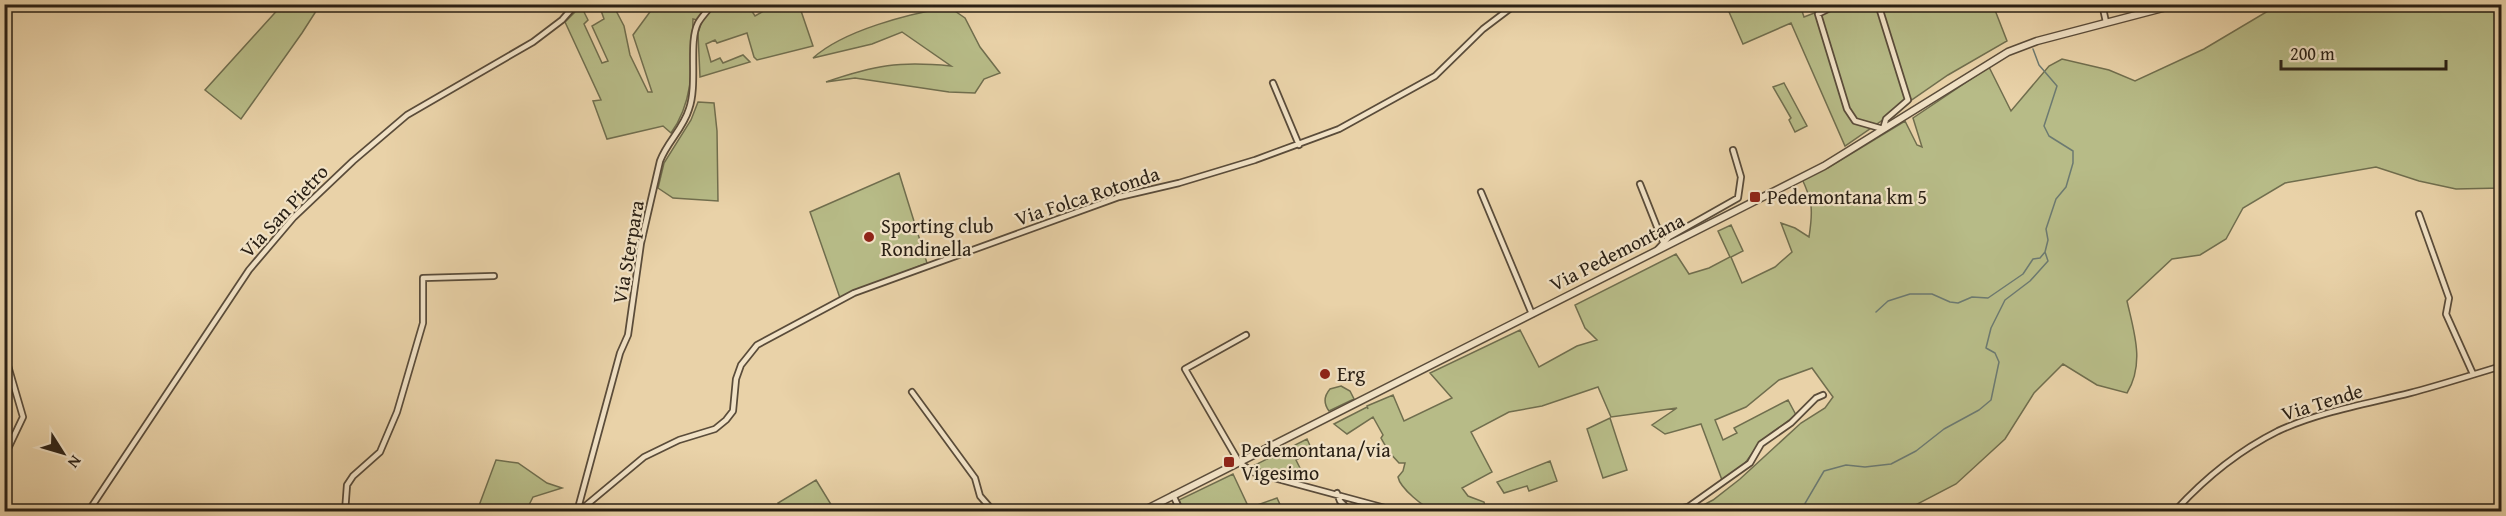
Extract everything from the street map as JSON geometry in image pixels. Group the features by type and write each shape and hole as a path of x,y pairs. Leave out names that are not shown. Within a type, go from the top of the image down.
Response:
{"street":[{"name":"Via San Pietro","path":"88,512 249,270 294,217 353,161 407,115 524,48 562,20 576,4"},
{"name":"Via Sterpara","path":"578,512 579,496 620,353 628,335 641,243 660,161 665,148 682,126 689,110 694,91 697,24 713,4"},
{"name":"Via Folca Rotonda","path":"578,512 644,457 679,441 715,429 734,411 736,379 741,365 757,345 854,293 1119,197 1179,183 1299,145 1339,129 1435,76 1483,29 1516,4"},
{"path":"1838,4 1818,14 1847,109 1855,121 1883,129 1886,119 1908,100 1878,4"},
{"path":"2102,4 2106,22"},
{"name":"Via Pedemontana","path":"1141,512 1824,166 2012,50 2154,7 2178,4"},
{"path":"4,69 7,80 4,102"},
{"path":"1273,83 1299,145"},
{"path":"1658,249 1663,242 1738,198 1742,177 1733,150"},
{"path":"1640,184 1663,242"},
{"path":"1481,192 1532,314"},
{"path":"2419,214 2449,297 2446,314 2473,374"},
{"path":"345,512 347,485 353,476 380,452 398,412 423,323 423,278 494,276"},
{"path":"1246,334 1185,369 1239,462 1252,472 1337,493 1400,512"},
{"path":"4,352 23,417 4,457"},
{"name":"Via Tende","path":"2174,512 2216,472 2246,450 2278,431 2309,419 2502,366"},
{"path":"912,392 975,478 980,496 994,512"},
{"path":"1665,512 1688,507 1750,463 1761,444 1791,423 1816,398 1823,395"},
{"path":"1337,493 1340,501 1351,512"},
{"path":"1173,495 1181,512"}],"green space":[{"path":"282,5 320,5 241,119 205,90"},
{"path":"599,5 613,5 624,26 630,55 648,92 652,92 633,35 655,5 709,5 697,20 693,19 691,79 684,107 671,133 663,126 607,139 593,101 601,100 565,22 581,6 588,20 584,24 602,63 608,61 592,26 604,19"},
{"path":"716,5 748,5 755,16 774,5 799,5 813,46 757,60 747,33 717,43 715,40 706,44 711,62 720,58 723,63 743,55 750,62 700,77 698,33 702,21"},
{"path":"1726,5 1800,5 1804,17 1835,5 1993,5 2007,41 1948,75 1845,146 1791,23 1743,44"},
{"path":"2278,5 2501,5 2501,188 2456,189 2419,181 2376,167 2285,183 2243,208 2226,239 2200,255 2172,259 2127,301 2135,336 2137,359 2136,370 2127,393 2097,385 2063,364 2034,393 2005,439 1956,484 1904,511 1692,511 1713,500 1740,479 1801,423 1825,408 1833,397 1812,368 1779,380 1746,407 1715,420 1723,440 1737,433 1734,428 1788,400 1796,415 1761,441 1743,466 1722,480 1701,424 1665,434 1652,425 1677,408 1611,417 1598,387 1542,406 1509,412 1471,432 1492,472 1462,488 1468,496 1484,502 1486,510 1484,511 1453,513 1435,511 1413,497 1403,487 1398,477 1405,463 1399,463 1389,452 1373,417 1347,434 1334,424 1393,395 1404,421 1452,398 1430,373 1520,330 1539,367 1577,346 1597,340 1585,328 1575,305 1676,254 1689,274 1709,268 1730,257 1718,231 1731,225 1743,251 1731,257 1742,283 1775,267 1792,252 1781,223 1809,237 1811,206 1801,177 1824,166 1828,168 1905,121 1917,145 1922,147 1913,118 1989,67 2011,111 2049,66 2062,59 2109,70 2135,81 2204,49"},
{"path":"949,7 965,18 980,47 1000,73 984,79 975,93 949,92 855,78 826,82 873,68 902,64 951,66 902,32 872,44 813,58 826,48 859,31 915,14"},
{"path":"1784,83 1807,126 1795,132 1789,120 1791,118 1773,87"},
{"path":"698,102 714,103 717,131 718,201 673,198 658,188 664,163 691,120"},
{"name":"Sporting club Rondinella","path":"899,173 927,263 840,298 810,212"},
{"path":"1341,386 1350,391 1354,399 1329,411 1325,402 1326,394 1330,389"},
{"path":"1610,418 1627,470 1603,478 1587,429"},
{"path":"1307,439 1312,450 1296,460 1303,474 1293,478 1251,467"},
{"path":"496,460 518,463 547,483 562,488 533,497 526,511 477,511"},
{"path":"1550,461 1557,481 1529,491 1527,486 1504,493 1497,482"},
{"path":"1233,474 1249,508 1277,498 1283,511 1251,511 1249,509 1244,512 1184,511 1179,500"},
{"path":"816,480 835,511 783,511 778,503"}],"waterway":[{"path":"1800,512 1824,471 1846,465 1865,467 1891,464 1916,451 1944,429 1979,410 1991,400 1999,362 1995,353 1986,348 1991,328 2005,300 2030,281 2048,261 2045,252 2048,240 2046,229 2056,199 2066,187 2073,163 2073,151 2049,136 2044,126 2057,86 2039,65 2033,49"},
{"path":"1876,312 1888,301 1910,294 1932,294 1958,303 1972,297 1988,298 2023,274 2033,259 2040,258 2045,252"}],"place":[{"name":"Pedemontana km 5","path":"1755,197"},
{"name":"Sporting club Rondinella","path":"869,237"},
{"name":"Erg","path":"1325,374"},
{"name":"Pedemontana/via Vigesimo","path":"1229,462"}]}
